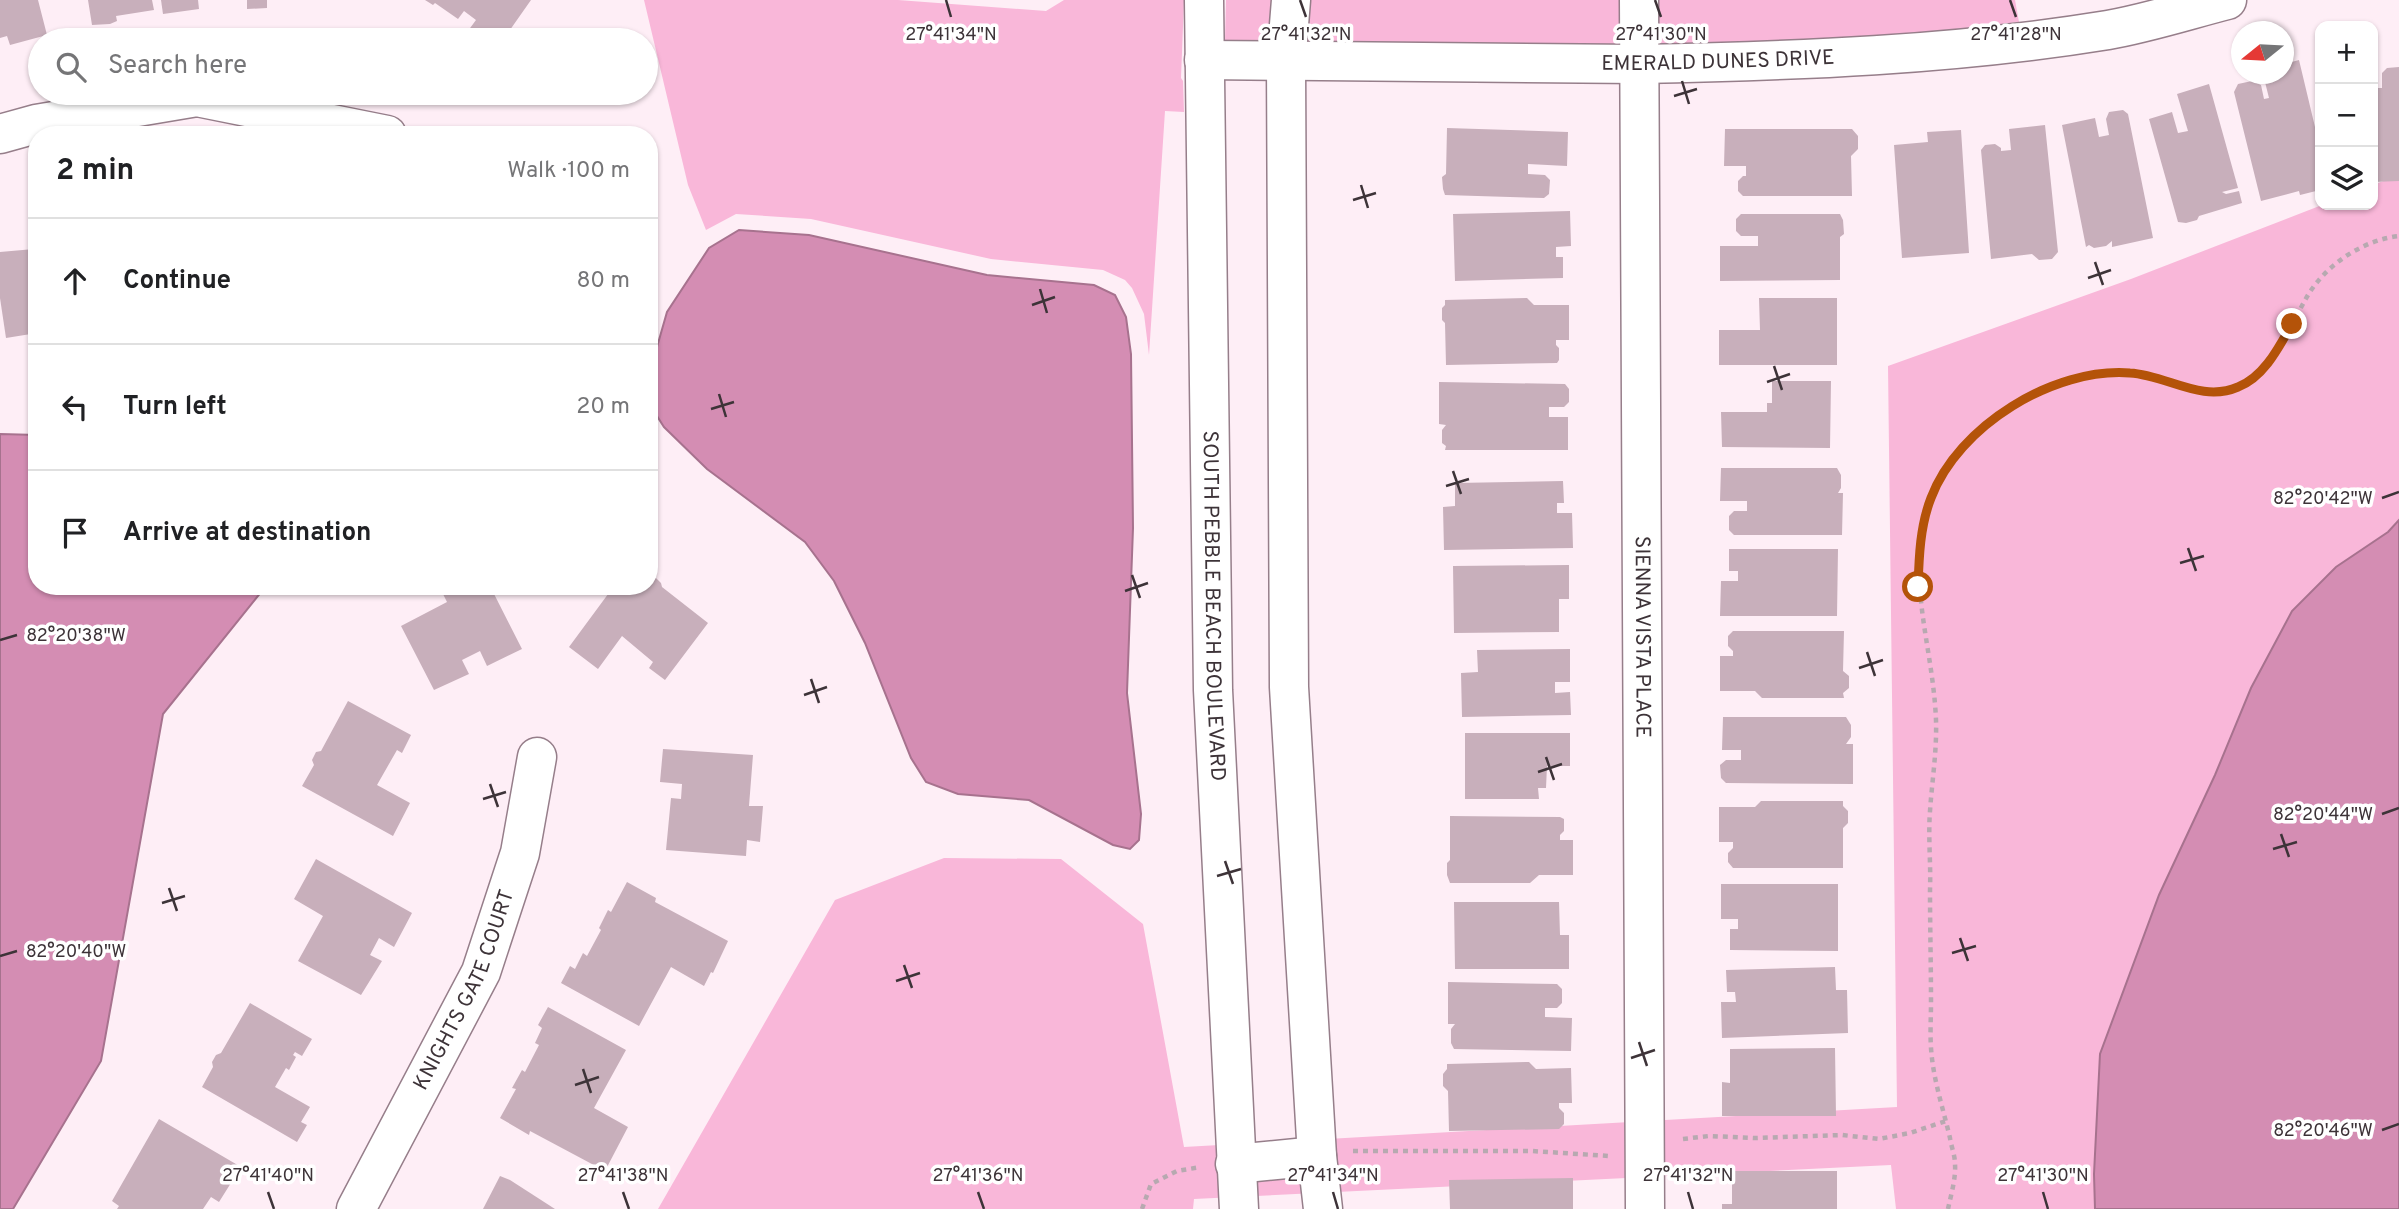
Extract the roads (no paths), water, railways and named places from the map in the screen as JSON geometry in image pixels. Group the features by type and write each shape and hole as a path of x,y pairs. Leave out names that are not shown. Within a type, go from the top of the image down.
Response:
{"street":[{"name":"SOUTH PEBBLE BEACH BOULEVARD","path":"1204,0 1213,690 1239,1209"},
{"path":"1291,0 1286,62 1289,687 1317,1156 1323,1209"},
{"name":"SIENNA VISTA PLACE","path":"1639,0 1645,1209"},
{"name":"EMERALD DUNES DRIVE","path":"1204,60 1639,64 1959,49 2110,29 2227,0"},
{"path":"29,126 149,105"},
{"path":"237,105 342,126"},
{"path":"0,134 28,126"},
{"name":"KNIGHTS GATE COURT","path":"356,1209 481,972 520,853 537,757"},
{"path":"1236,1164 1317,1156"}]}
